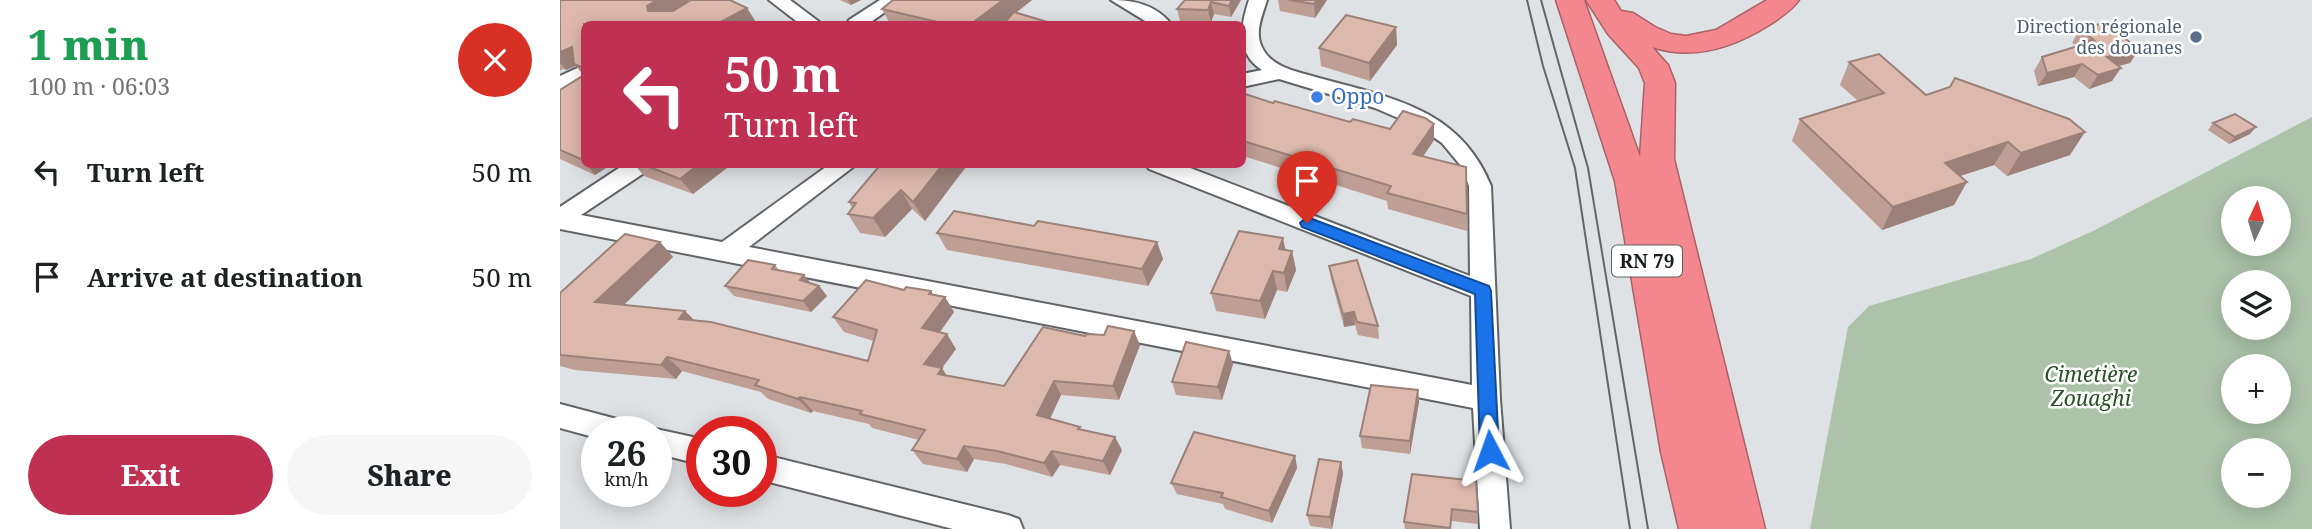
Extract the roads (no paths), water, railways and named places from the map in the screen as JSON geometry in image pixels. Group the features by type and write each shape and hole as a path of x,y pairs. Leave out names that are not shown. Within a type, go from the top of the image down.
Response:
{"highway":[{"path":"1591,1 1645,34 1676,45 1695,45 1733,36 1785,0"},
{"path":"1591,1 1653,65 1660,83 1657,159 1742,529"},
{"name":"RN 79","path":"1591,1 1632,181 1682,452 1702,529"}],"street":[{"path":"778,0 808,21"},
{"path":"861,21 893,0"},
{"path":"1120,0 1158,21"},
{"path":"1258,0 1249,23 1249,43 1259,58 1280,73 1382,103 1427,122 1450,138 1471,163 1480,186 1486,399 1495,529"},
{"path":"560,85 581,73"},
{"path":"1246,80 1280,73"},
{"path":"560,219 636,168"},
{"path":"727,251 841,168"},
{"path":"1167,168 1483,291"},
{"path":"560,219 1486,399"},
{"path":"560,416 581,421"},
{"path":"777,472 942,521 1008,529"}],"tram line":[{"path":"1527,0 1543,66 1575,168 1630,529"},
{"path":"1541,0 1588,168 1648,529"}],"place":[{"name":"Direction régionale des douanes","path":"2196,37"},
{"name":"Oppo","path":"1317,97"}],"park label":[{"name":"Cimetière Zouaghi","path":"2091,387"}]}
